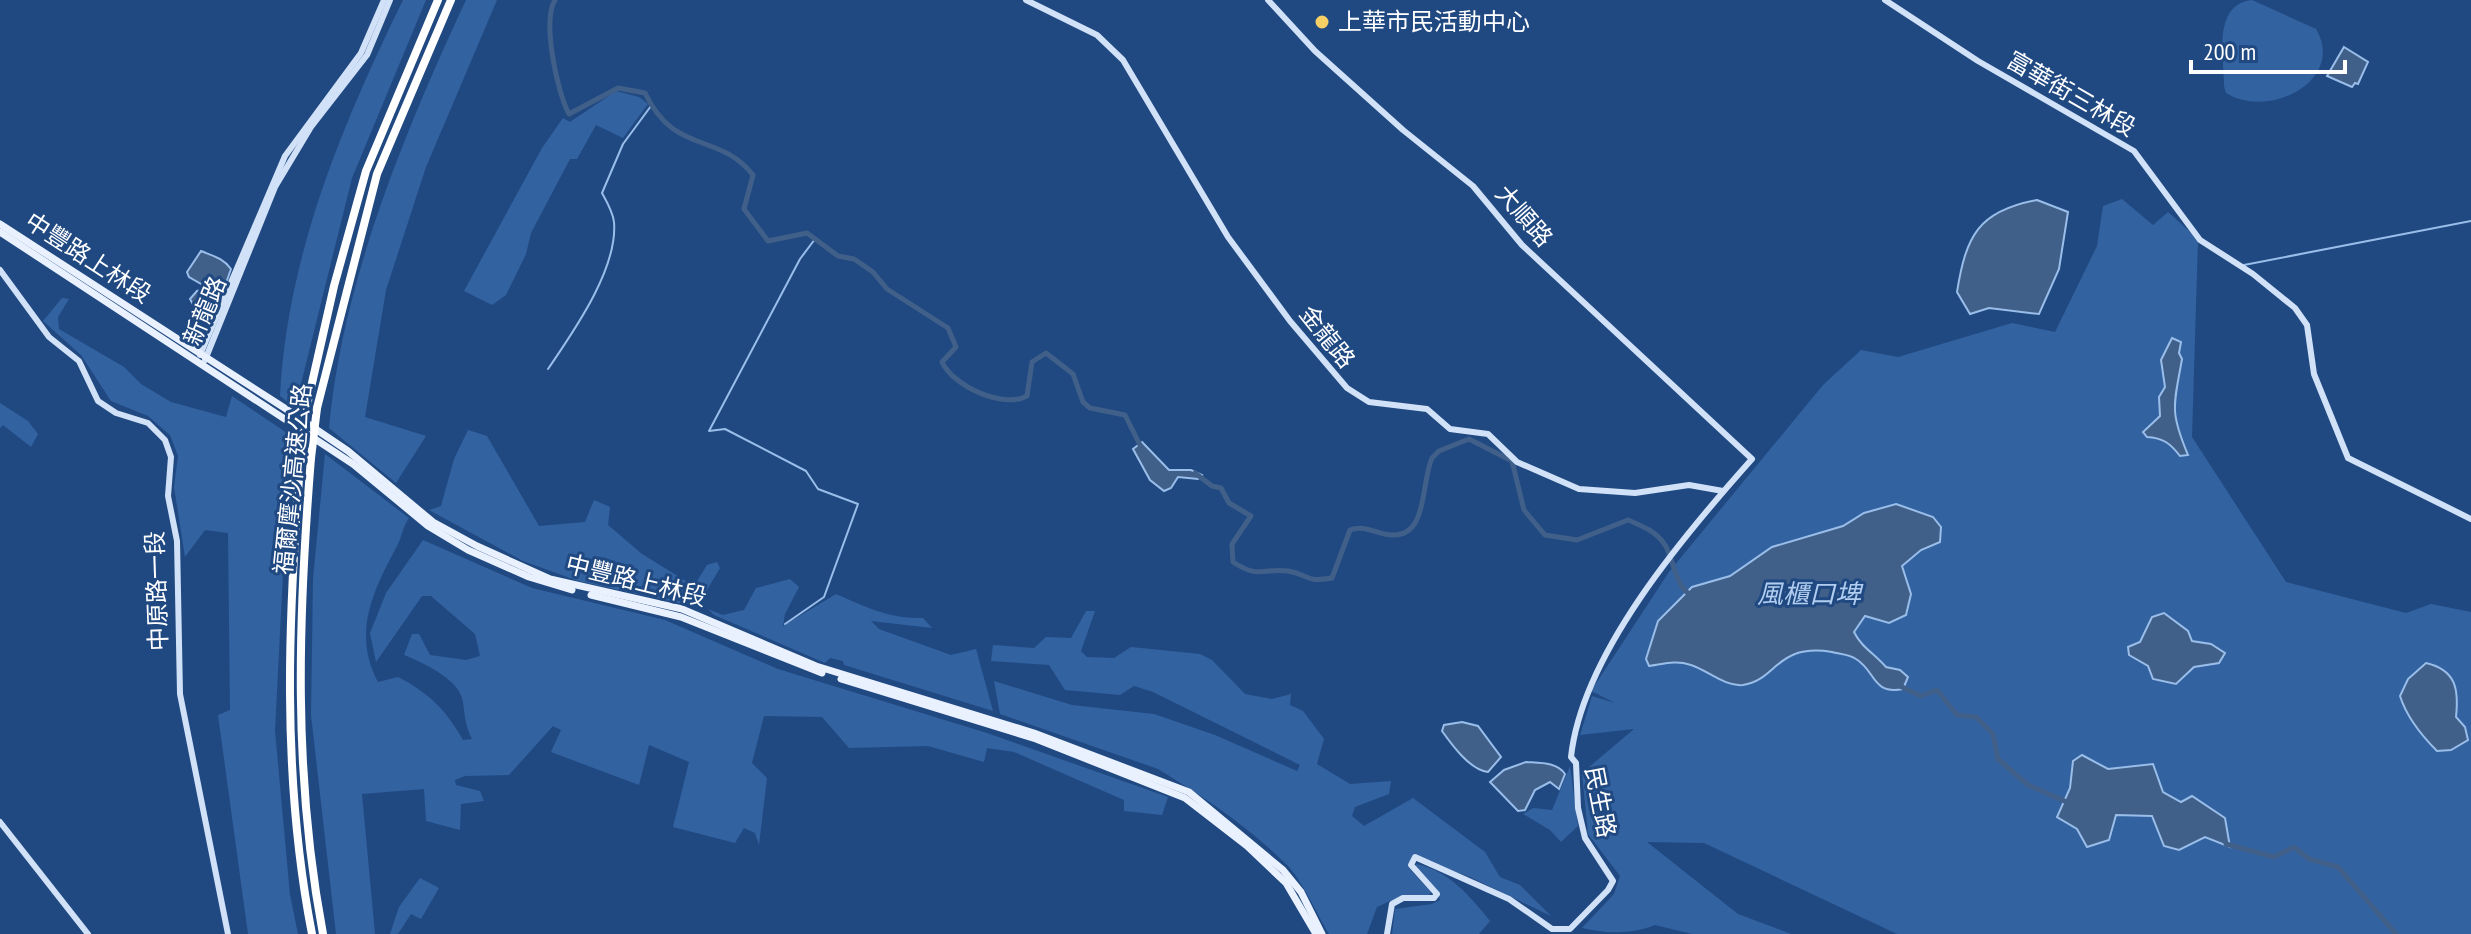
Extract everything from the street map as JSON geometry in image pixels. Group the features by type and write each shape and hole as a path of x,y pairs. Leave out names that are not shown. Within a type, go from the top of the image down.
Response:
{"highway":[{"name":"福爾摩沙高速公路","path":"312,934 299,849 290,733 290,617 307,405 334,286 366,171 438,0"},
{"name":"福爾摩沙高速公路","path":"323,934 309,860 301,763 300,613 317,408 377,174 451,0"}],"main road":[{"name":"中豐路上林段","path":"0,224 348,451 433,522 477,546 550,579 682,609 816,666 1034,733 1172,785 1206,805 1301,892 1322,934"},
{"name":"中豐路上林段","path":"0,232 203,358"},
{"name":"中豐路上林段","path":"1260,853 1296,896 1316,934"}],"street":[{"name":"新龍路","path":"203,358 275,187 311,127 367,55 387,0"},
{"name":"金龍路","path":"1026,0 1097,35 1123,60 1228,237 1290,321 1347,388 1369,402 1427,409 1450,429 1488,434 1517,462 1579,489 1635,493 1695,485 1723,491"},
{"name":"大順路","path":"1268,0 1315,51 1403,130 1473,186 1522,245 1628,347 1752,459"},
{"name":"富華街三林段","path":"1885,0 1951,45 2139,156 2200,240 2253,274 2295,308 2307,325 2314,374 2348,458 2471,519"},
{"name":"中原路一段","path":"0,270 49,337 79,361 98,401 116,413 148,423 165,440 171,457 168,496 177,541 180,694 228,934"},
{"name":"民生路","path":"1387,934 1392,904 1398,900 1434,898 1437,894 1411,865 1415,857 1509,899 1552,929 1570,929 1608,890 1613,881 1588,845 1578,808 1576,763 1571,757 1579,717 1609,649 1662,566 1752,459"},
{"path":"0,822 88,934"}],"shaded area":[{"path":"403,0 426,0 352,178 295,408 280,396 285,344 306,242 339,143"},
{"path":"466,0 497,0 426,167 386,290 365,417 426,436 396,483 329,428 336,373 347,318 380,209 399,155"},
{"path":"2252,0 2316,29 2323,48 2321,64 2312,79 2282,98 2263,102 2244,100 2226,93 2224,86 2222,47 2226,22 2239,4"},
{"path":"616,91 639,97 648,104 623,138 596,125 577,159 570,159 531,233 526,254 506,295 492,305 464,291 542,148 563,118 570,122"},
{"path":"2122,199 2153,225 2168,212 2198,239 2192,437 2286,582 2406,613 2431,604 2471,612 2471,934 1897,934 1704,843 1647,842 1738,914 1791,934 1692,934 1655,925 1620,932 1582,928 1614,894 1620,876 1588,834 1582,773 1634,729 1580,735 1592,696 1615,703 1591,691 1669,572 1823,385 1861,350 1898,357 2012,323 2055,332 2097,246 2103,206"},
{"path":"62,298 69,299 58,317 59,329 124,367 141,384 171,402 226,417 232,396 290,435 275,731 290,895 298,934 248,934 218,715 230,710 228,533 205,530 185,557 174,487 178,456 170,435 148,416 111,401 81,355 43,321"},
{"path":"0,403 28,421 38,434 31,447 3,425 0,428"},
{"path":"468,430 487,436 539,526 585,522 594,500 610,507 608,525 642,554 694,586 707,565 717,562 720,568 697,607 578,581 523,561 429,510 441,506 454,459"},
{"path":"325,454 409,518 380,579 369,612 367,646 378,682 398,677 419,689 443,711 463,740 472,739 463,702 455,686 440,673 404,655 412,634 419,634 430,655 466,660 480,656 475,634 431,596 422,596 376,662 370,633 386,593 423,540 532,588 665,620 778,669 987,733 1168,797 1162,815 1124,811 1124,800 1014,752 987,748 984,762 928,746 849,748 822,717 764,716 752,763 767,778 759,845 755,833 744,828 735,843 673,827 689,762 649,745 639,785 551,752 561,730 553,726 509,775 465,776 455,780 456,785 480,791 484,801 461,804 460,830 426,821 424,789 362,794 375,934 336,934 311,715 313,579"},
{"path":"790,579 799,587 785,614 783,626 836,594 889,614 923,618 932,628 871,621 879,629 951,655 976,649 993,711 844,665 843,661 830,658 825,663 714,615 708,609 723,615 744,610 756,588"},
{"path":"1086,611 1095,611 1081,651 1087,657 1114,658 1131,647 1200,654 1212,660 1245,694 1272,699 1291,694 1290,705 1303,711 1324,739 1317,764 1350,784 1391,781 1389,794 1355,807 1352,816 1364,826 1413,798 1485,852 1500,877 1520,885 1551,916 1470,877 1414,857 1408,867 1431,892 1427,899 1390,901 1377,907 1367,934 1329,934 1287,865 1242,825 1209,802 1158,769 1000,714 994,681 1072,705 1154,714 1215,735 1297,771 1300,765 1153,692 1134,686 1120,695 1065,690 1049,665 991,661 993,645 1034,648 1046,637 1071,638"},
{"path":"1570,766 1578,826 1561,842 1550,830 1523,814 1533,808 1552,810"},
{"path":"1416,864 1448,878 1474,902 1490,921 1479,934 1392,934 1395,909 1440,900 1437,891 1416,871"},
{"path":"420,878 439,888 421,919 411,914 398,934 390,934 399,907"}],"water":[{"path":"2344,47 2368,62 2358,84 2352,87 2327,76"},
{"path":"2037,200 2068,212 2059,269 2039,314 1989,308 1970,314 1957,292 1965,256 1978,229 2001,211"},
{"path":"201,251 221,260 231,269 225,286 203,285 189,277 187,272"},
{"path":"211,288 222,292 209,321 200,318 190,299 197,291"},
{"path":"2172,338 2181,342 2179,353 2182,359 2175,407 2188,455 2180,456 2166,442 2147,437 2143,432 2160,416 2159,397 2165,387 2161,360"},
{"path":"1142,442 1169,470 1191,470 1202,475 1198,479 1178,477 1171,488 1164,491 1150,480 1133,449"},
{"name":"風櫃口埤","path":"1896,504 1933,517 1941,527 1940,542 1921,550 1902,566 1911,594 1906,615 1889,623 1865,616 1854,632 1886,667 1900,670 1908,677 1903,689 1885,689 1856,659 1832,652 1813,651 1788,657 1754,682 1743,685 1716,678 1685,664 1649,666 1646,659 1658,621 1692,587 1730,576 1772,547 1843,526 1864,513"},
{"path":"2164,613 2188,631 2192,641 2211,644 2225,653 2219,663 2194,667 2176,684 2153,679 2148,666 2129,655 2128,647 2140,642 2152,617"},
{"path":"2426,663 2444,670 2456,689 2456,717 2465,727 2468,740 2451,750 2437,751 2431,745 2411,719 2400,696 2408,679"},
{"path":"1462,722 1478,726 1501,757 1488,772 1468,762 1442,731 1444,725"},
{"path":"2082,755 2108,769 2153,764 2163,792 2181,802 2192,796 2225,818 2230,847 2205,837 2179,850 2164,846 2152,816 2116,815 2109,840 2087,847 2077,829 2057,817 2070,788 2073,761"},
{"path":"1526,762 1553,765 1565,774 1559,789 1550,782 1535,790 1525,810 1518,811 1490,782 1504,770"}],"waterway":[{"path":"555,0 550,24 553,57 569,114 618,88 645,93 657,113 670,126 683,135 726,152 753,175 744,209 768,241 807,233 838,256 854,259 873,272 887,289 948,328 956,347 942,362 967,387 1005,400 1027,396 1032,362 1046,353 1073,374 1083,402 1090,408 1125,415 1141,447"},
{"path":"548,369 581,319 609,260 614,222 602,193 623,144 651,106"},
{"path":"2244,265 2471,221"},
{"path":"785,624 824,597 858,504 818,489 806,471 725,429 709,431 800,259 815,239"},
{"path":"1195,473 1212,486 1221,488 1229,503 1251,516 1232,544 1233,562 1255,572 1279,570 1311,579 1332,578 1350,530 1361,528 1393,535 1404,533 1412,527 1422,506 1432,458 1439,451 1469,439 1512,461 1524,510 1545,535 1577,540 1628,520 1661,540 1681,586 1691,595"},
{"path":"1900,686 1921,696 1937,690 1957,715 1976,717 1993,734 1998,759 2028,785 2069,803"},
{"path":"2226,844 2274,857 2294,847 2309,859 2338,867 2396,934"}],"place":[{"name":"上華市民活動中心","path":"1322,22"}]}
